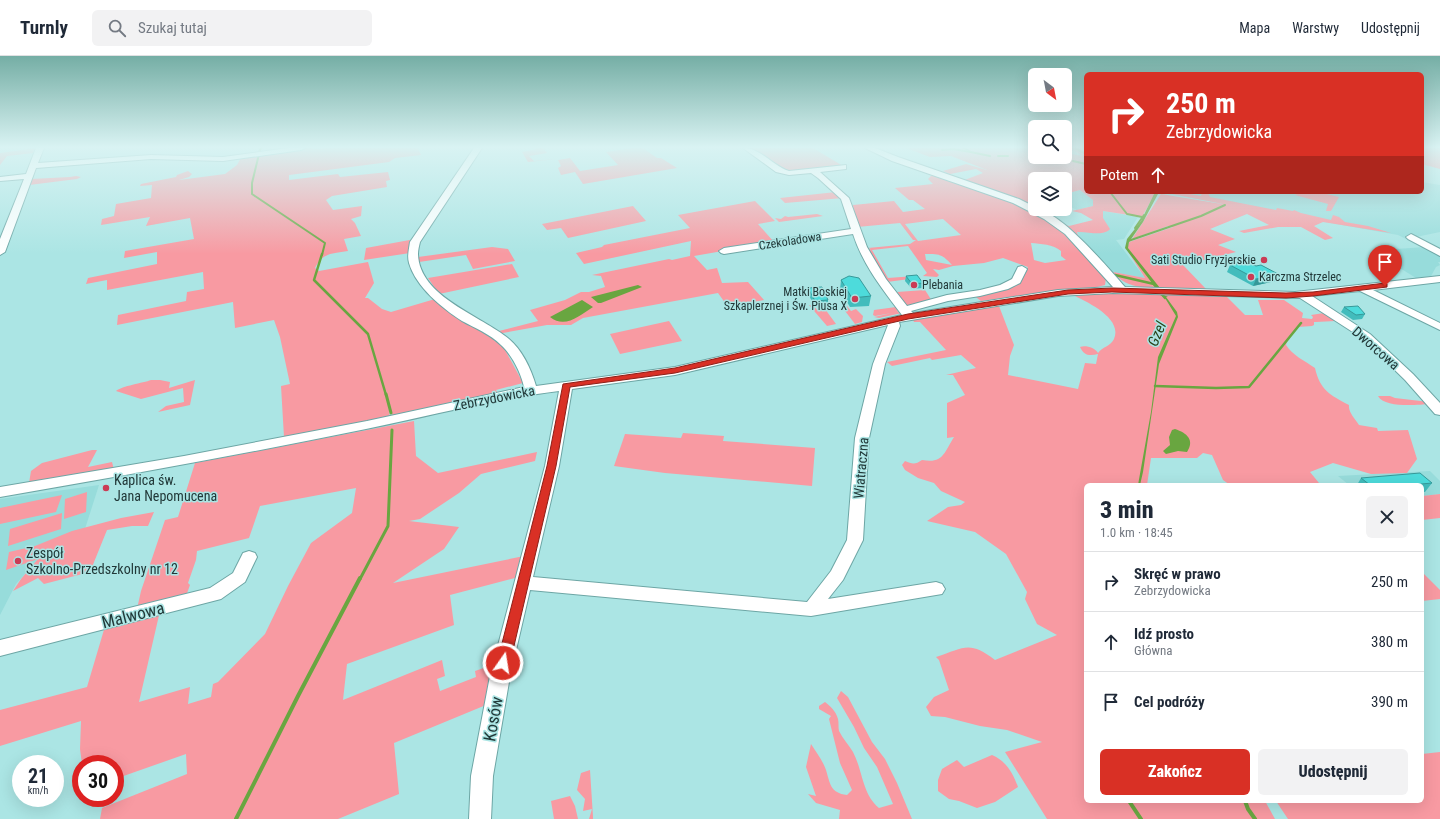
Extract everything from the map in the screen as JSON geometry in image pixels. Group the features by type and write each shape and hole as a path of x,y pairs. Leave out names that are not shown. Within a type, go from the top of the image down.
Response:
{"street":[{"path":"0,252 26,184"},
{"path":"455,184 416,242 413,254 416,267 426,284 440,299 460,314 494,334 508,346 529,380 531,390"},
{"path":"829,184 845,198 862,247 881,280 906,313 947,298 980,293 1004,287 1016,281 1022,269"},
{"path":"966,184 1016,201 1048,217 1068,232 1122,290"},
{"name":"Czekoladowa","path":"724,251 856,231"},
{"path":"1411,237 1440,253"},
{"name":"Zebrzydowicka","path":"0,492 184,461 531,390 675,371 892,320 906,313 988,304 1068,292 1122,290 1272,296 1303,295 1440,279"},
{"path":"1362,288 1440,327"},
{"name":"Dworcowa","path":"1303,295 1366,336 1409,377 1440,411"},
{"name":"Wiatraczna","path":"811,608 837,575 855,540 862,438 879,364 894,326 892,320"},
{"name":"Kosów","path":"480,819 482,776 500,676 552,466 566,385"},
{"name":"Malwowa","path":"0,648 215,594 239,577 249,557"},
{"path":"523,583 811,608 936,589"}],"shaded area":[{"path":"141,184 386,184 387,187 332,196 326,200 333,210 362,206 361,216 351,219 355,223 361,236 344,239 348,251 333,253 325,256 315,268 319,271 368,262 374,283 365,298 368,298 382,309 391,312 435,299 483,331 504,348 523,383 496,390 497,392 393,418 386,390 390,418 284,437 281,386 290,384 280,337 274,320 235,328 233,302 117,325 118,315 186,301 187,292 204,289 203,272 107,290 107,280 86,284 88,278 157,264 157,252 124,258 125,251 194,239 190,218 146,226 150,217 101,225 102,219 114,216 116,204 151,198 152,185 140,186"},
{"path":"933,184 961,184 1016,204 1028,210 1028,216 1039,216 1068,236 1085,253 1106,278 1105,285 981,301 973,295 1018,280 1028,267 1003,258 984,263 953,266 939,270 933,269 939,275 937,277 923,276 927,273 908,246 872,250 888,278 915,276 917,278 887,282 867,250 871,249 868,248 910,244 916,240 913,240 900,223 857,227 854,218 853,205 894,201 903,212 925,209 913,200 909,200 895,188","holes":["943,219 961,235 918,241 905,224","1031,243 1047,245 1061,251 1061,256 1066,260 1045,263 1034,260","925,254 943,257 952,265 926,260"]},
{"path":"971,184 1028,184 1028,202 1023,203 982,187 982,185 979,186"},
{"path":"1072,184 1084,184 1084,193 1080,190 1072,192"},
{"path":"1424,184 1440,185 1440,232 1406,239 1398,235 1168,194 1424,194"},
{"path":"1080,190 1093,200 1093,206 1077,210 1072,208 1072,192"},
{"path":"836,192 843,198 785,203 780,198"},
{"path":"1085,194 1155,194 1142,217 1103,211 1103,218 1110,229 1103,233 1077,232 1078,236 1059,222 1069,226 1093,220 1081,213 1072,211 1093,206 1093,200"},
{"path":"1154,194 1158,194 1143,222 1129,242 1128,248 1160,288 1156,287 1152,283 1125,248 1127,239 1141,221"},
{"path":"1161,194 1228,205 1172,194 1190,194 1201,196 1202,194 1208,194 1210,197 1276,210 1277,208 1294,210 1331,220 1333,215 1339,217 1345,222 1368,226 1391,233 1323,222 1314,226 1333,238 1325,240 1301,227 1278,227 1244,233 1239,231 1269,225 1247,214 1210,229 1235,239 1218,245 1236,252 1183,265 1207,290 1141,287 1122,281 1113,272 1145,278 1127,250 1129,242 1173,227 1168,226 1132,239"},
{"path":"1326,194 1339,197 1331,211 1326,211 1328,204 1295,195"},
{"path":"755,201 775,221 758,224 774,242 694,256 707,270 717,268 722,283 748,282 764,300 728,307 718,293 583,318 571,325 547,325 497,334 499,331 538,321 530,310 565,300 581,292 589,292 605,287 601,276 592,275 690,256 691,241 584,264 576,253 602,247 604,245 690,228 678,215"},
{"path":"633,206 646,221 568,238 561,228 547,230 542,224"},
{"path":"1103,211 1138,217 1124,239 1116,240 1145,278 1113,272 1081,239 1077,232 1097,229 1103,233"},
{"path":"817,214 823,216 779,222 775,218 781,219 785,216"},
{"path":"415,239 410,253 364,260 366,248"},
{"path":"492,247 508,249 515,261 473,269 466,255 419,262 418,257"},
{"path":"1425,247 1440,256 1440,262 1438,262 1440,265 1436,267 1431,276 1416,278 1379,253 1396,249"},
{"path":"512,264 519,277 439,294 428,278"},
{"path":"638,285 642,287 601,303 598,303 591,297"},
{"path":"925,290 932,301 908,309 897,292"},
{"path":"1125,292 1227,297 1245,315 1263,315 1258,300 1284,300 1303,313 1302,318 1312,319 1313,317 1311,315 1324,313 1335,321 1314,322 1314,325 1312,326 1298,327 1288,338 1286,345 1295,355 1315,368 1320,382 1331,395 1349,405 1351,413 1359,425 1377,428 1378,431 1408,430 1417,459 1407,473 1371,474 1333,463 1310,472 1319,483 1227,483 1223,480 1212,455 1203,453 1197,458 1151,458 1147,483 1084,483 1084,803 1266,803 1275,819 1047,819 1005,752 1042,742 1007,730 980,726 945,717 931,716 926,707 934,697 949,690 939,660 936,657 960,649 972,648 979,650 995,660 1057,635 1037,624 1025,599 1027,592 1006,554 975,532 927,521 948,507 961,505 965,502 941,491 934,483 918,478 905,470 902,465 905,461 914,464 922,460 929,461 939,459 942,456 954,437 947,438 947,403 965,395 953,375 946,375 976,368 961,355 932,360 930,358 892,366 887,362 946,350 920,322 914,322 913,320 999,306 1014,345 1010,356 1008,375 1078,389 1085,363 1096,364 1098,354 1085,354 1080,347 1090,347 1098,353 1113,341 1115,331 1109,318 1102,312 1073,295"},
{"path":"1160,295 1168,296 1166,297 1177,312 1178,317 1159,364 1143,472 1140,483 1138,483 1151,412 1158,357 1176,316 1165,298"},
{"path":"582,300 593,307 572,320 561,322 550,317"},
{"path":"809,305 814,306 817,310 825,309 836,324 827,326"},
{"path":"847,306 851,311 856,309 863,316 862,322 855,324 842,307"},
{"path":"896,307 898,312 902,313 879,318 874,317 892,313 875,316 873,315 874,310"},
{"path":"669,321 682,341 620,354 610,334"},
{"path":"151,380 170,382 169,388 195,380 190,405 158,412 166,406 184,402 183,388 141,399 116,391"},
{"path":"1378,396 1390,396 1395,398 1429,402 1429,404 1394,404 1381,400"},
{"path":"414,421 416,456 438,473 537,452 535,461 481,474 459,493 420,519 409,521 459,527 444,549 393,583 524,556 519,577 450,595 454,625 347,664 343,700 442,660 445,676 437,679 440,691 476,677 475,671 498,663 486,705 394,743 399,794 338,819 100,819 102,808 124,807 124,799 187,774 186,754 124,776 124,755 81,755 81,721 0,746 0,710 87,687 106,623 160,611 139,702 190,687 188,704 211,697 213,684 218,682 265,634 311,543 352,513 356,488 260,506 249,538 197,551 196,560 188,583 190,585 186,596 137,609 141,591 165,520 178,517 195,463"},
{"path":"1175,429 1186,435 1190,441 1189,448 1187,452 1178,451 1166,454 1163,451 1170,445 1169,437 1172,430"},
{"path":"683,433 724,436 723,441 815,448 812,486 665,473 614,466 625,434 681,438"},
{"path":"97,450 88,467 112,462 114,470 29,483 31,471 42,463"},
{"path":"1430,471 1440,481 1440,494 1424,496 1424,483 1347,483 1338,476"},
{"name":"Zespół Szkolno-Przedszkolny nr 12","path":"99,485 84,532 56,539 16,584 0,615 0,499"},
{"path":"87,492 86,512 64,519 65,499"},
{"path":"1440,494 1440,518 1424,520 1424,496"},
{"path":"62,495 56,512 0,524 0,508"},
{"path":"154,512 148,526 132,526 107,530 90,572 44,584 38,578 13,591 38,559 6,570 9,552 35,546 72,531 121,518"},
{"path":"62,513 61,529 8,546 10,529"},
{"path":"1424,574 1440,590 1440,599 1424,601"},
{"path":"841,691 848,697 872,742 885,759 912,819 839,819 840,810 816,803 808,794 816,796 806,767 811,744 823,763 834,790 841,794 847,795 852,790 840,763 829,719 831,716 819,709 819,706 825,702 833,709 837,716 839,731 853,752 866,789 873,802 879,808 893,804 877,767 864,748 837,698"},
{"path":"1440,752 1440,819 1288,819 1277,803 1424,803 1424,754"},
{"path":"992,755 1005,764 1014,777 1018,787 995,802 977,808 949,799 938,791 938,780 942,769 957,760 964,767"},
{"path":"590,770 593,819 589,819 592,809 583,811 585,799 577,790 581,773"},
{"path":"570,796 575,806 578,819 554,819 551,801"}],"building":[{"path":"1247,262 1256,266 1261,265 1278,274 1256,279 1230,265"},
{"path":"917,275 923,283 912,284 906,276"},
{"path":"849,276 859,278 871,296 852,298 841,280"},
{"path":"822,287 828,300 815,301 808,288"},
{"path":"1358,306 1365,314 1356,315 1344,307"},
{"path":"1420,473 1432,483 1367,483 1361,478"}],"waterway":[{"path":"252,184 252,194 325,243 322,255"},
{"path":"1112,194 1127,214 1142,217"},
{"path":"1128,241 1201,216 1225,205"},
{"name":"Gzel","path":"1135,228 1144,215"},
{"path":"322,254 314,280 368,334 386,395"},
{"path":"1115,275 1154,284"},
{"name":"Gzel","path":"1154,284 1165,298"},
{"path":"1155,386 1216,388 1249,387 1301,323"},
{"path":"386,394 391,413"},
{"path":"360,579 388,526 392,430"},
{"path":"236,819 360,578"},
{"name":"Gzel","path":"1130,803 1141,819"},
{"path":"1246,803 1255,819"}],"place":[{"name":"Sati Studio Fryzjerskie","path":"1264,260"},
{"name":"Karczma Strzelec","path":"1251,277"},
{"name":"Plebania","path":"914,285"},
{"name":"Matki Boskiej Szkaplerznej i Św. Piusa X","path":"855,299"},
{"name":"Kaplica św. Jana Nepomucena","path":"106,488"},
{"name":"Zespół Szkolno-Przedszkolny nr 12","path":"18,561"}],"route":[{"path":"503,663 552,466 566,385 675,371 908,316 1068,292 1112,290 1286,295 1313,294 1385,286"}]}
